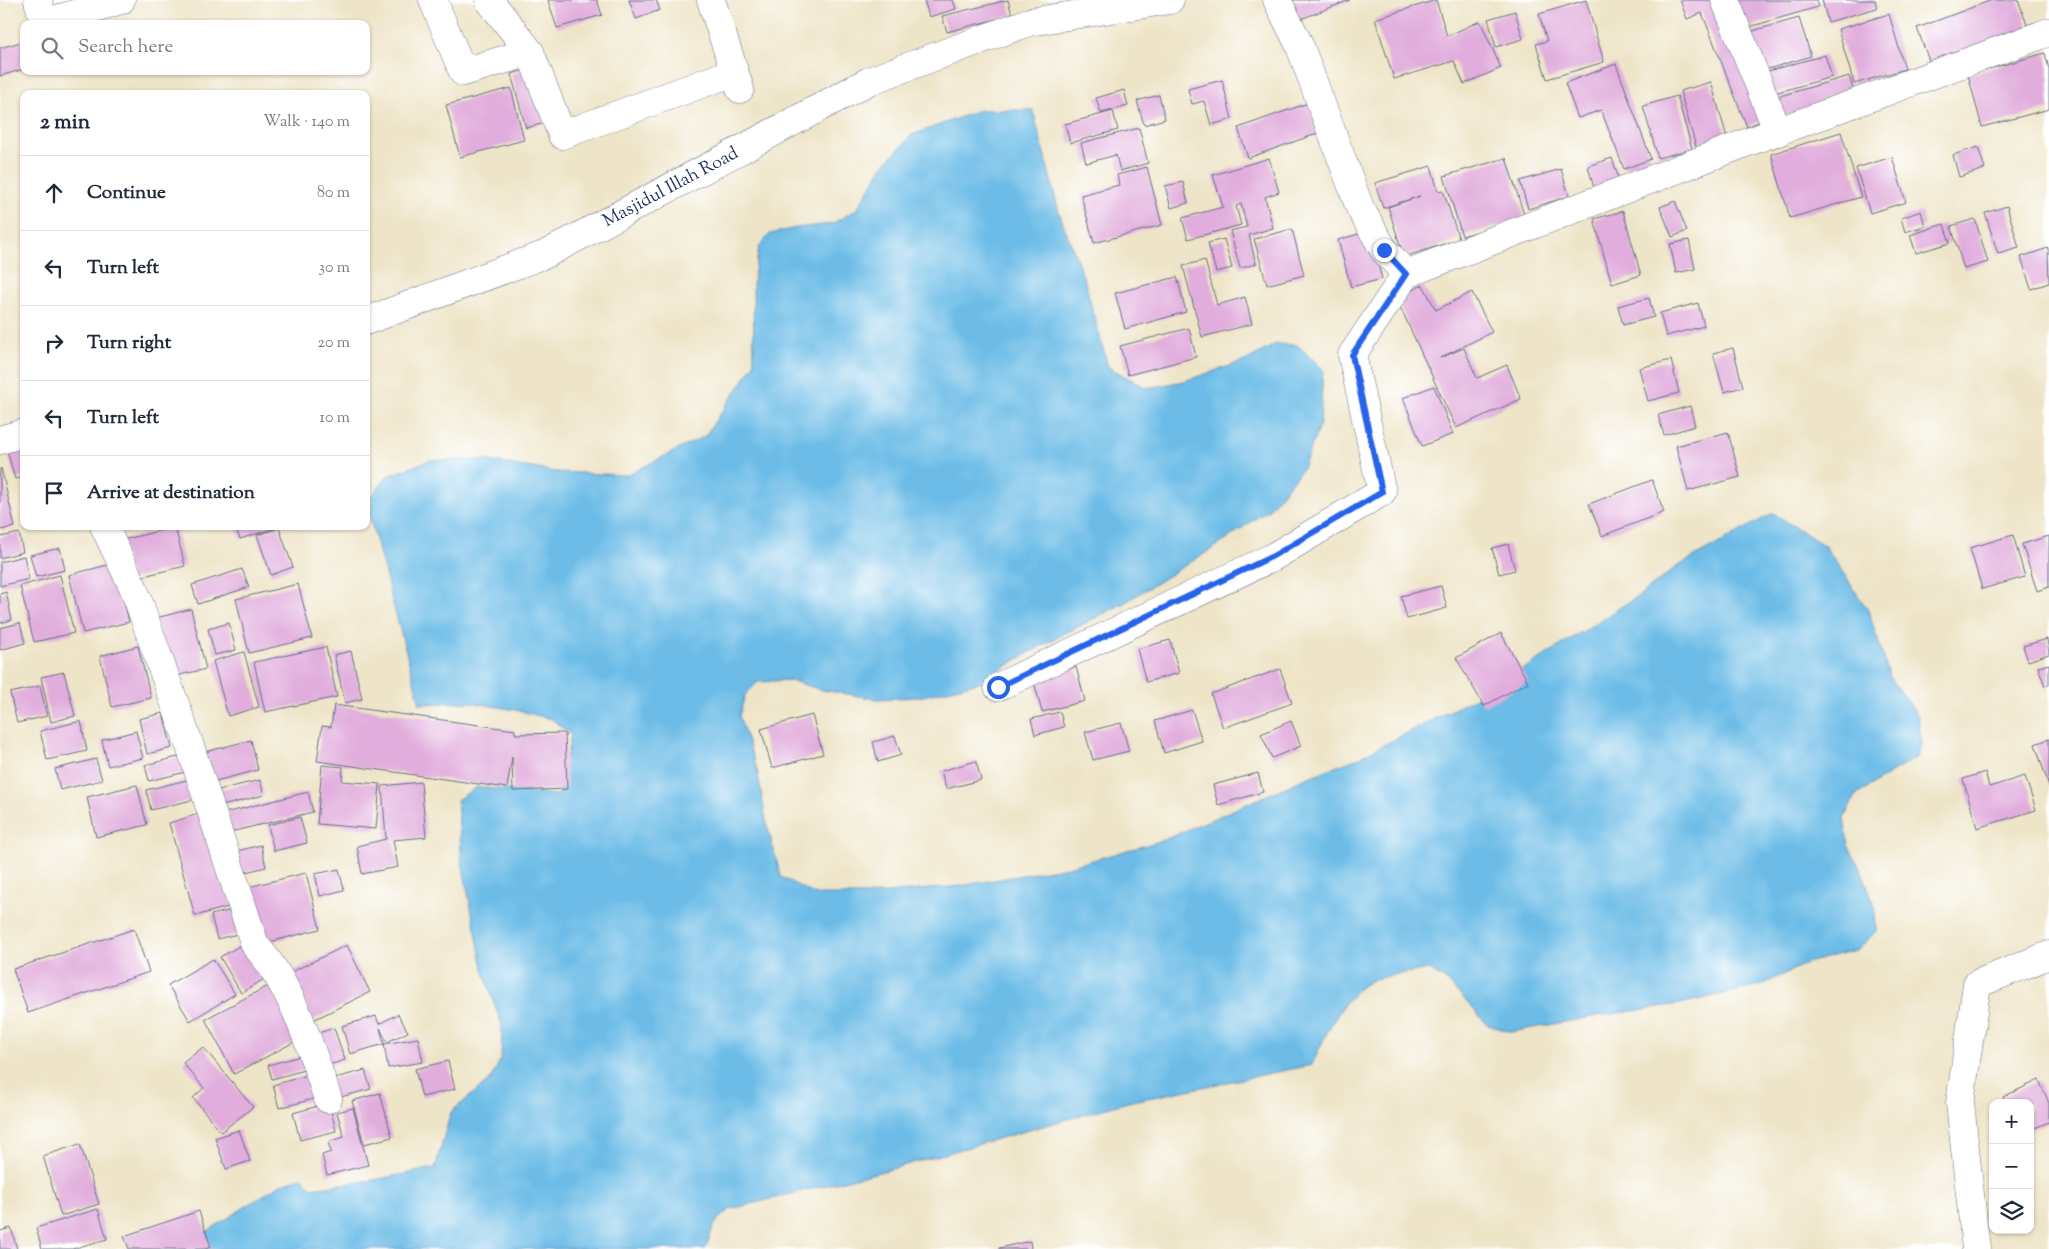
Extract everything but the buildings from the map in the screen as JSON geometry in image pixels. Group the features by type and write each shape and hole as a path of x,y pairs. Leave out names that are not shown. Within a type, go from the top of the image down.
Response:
{"street":[{"path":"40,0 43,20"},
{"path":"54,20 121,0"},
{"path":"433,0 464,72 530,52"},
{"path":"490,0 530,52 562,135 737,80 711,0"},
{"name":"Masjidul Illah Road","path":"370,320 546,254 870,81 970,45 1025,11 1170,0"},
{"path":"1277,0 1299,44 1360,208 1384,250 1406,274"},
{"path":"1725,0 1778,132"},
{"path":"998,687 1273,556 1382,492 1352,355 1406,274 1778,132 2049,32"},
{"path":"0,440 20,434"},
{"path":"106,530 134,589 190,746 255,945 271,962 302,1025 328,1099"},
{"path":"1976,1249 1960,1103 1977,984 2049,955"}],"water":[{"path":"980,110 1033,110 1059,212 1085,282 1108,367 1147,388 1184,381 1245,361 1276,344 1297,345 1323,369 1320,424 1303,468 1269,509 1220,544 1124,603 1030,652 979,682 919,697 877,699 822,690 789,680 758,682 745,695 739,716 757,769 766,821 781,877 816,895 868,895 960,886 1068,867 1164,840 1306,778 1356,759 1489,691 1643,593 1675,568 1773,513 1825,546 1868,610 1890,677 1918,716 1922,744 1917,757 1857,794 1844,818 1848,845 1862,872 1875,906 1876,931 1859,949 1807,963 1762,985 1680,1004 1597,1016 1512,1032 1488,1025 1447,981 1428,969 1381,977 1364,985 1345,1004 1336,1016 1312,1065 1128,1102 891,1169 731,1209 717,1221 706,1249 203,1249 200,1236 279,1185 302,1177 312,1188 373,1180 435,1168 451,1112 491,1079 501,1058 502,1026 484,973 462,863 457,800 477,787 559,795 571,735 552,719 516,710 469,702 420,704 370,518 370,498 388,476 430,460 483,460 557,472 627,475 705,436 754,365 753,282 759,247 770,234 796,228 832,224 857,209 882,167 912,135"}],"route":[{"path":"998,687 1273,556 1382,492 1352,355 1406,274 1384,250"}]}
